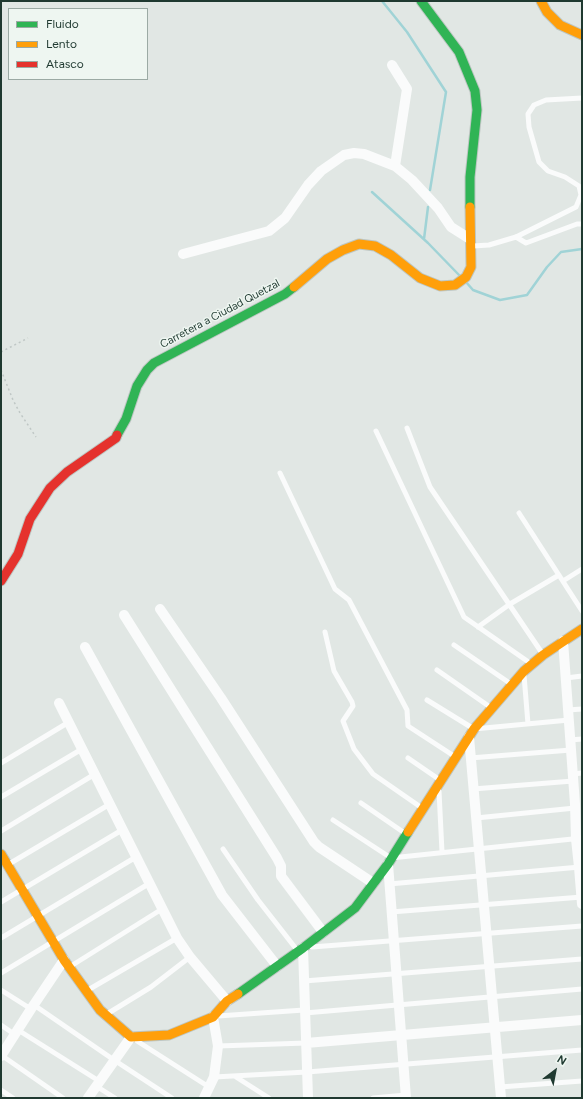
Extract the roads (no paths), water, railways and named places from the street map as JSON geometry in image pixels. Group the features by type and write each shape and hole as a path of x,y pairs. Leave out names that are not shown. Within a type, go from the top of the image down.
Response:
{"main road":[{"name":"Carretera a Ciudad Quetzal","path":"1,581 18,554 30,519 44,496 50,488 67,472 116,438 126,419 137,386 147,370 154,363 285,294 326,259 359,244 375,246 391,255 420,278 435,285 446,287 455,285 466,277 471,267 470,178 477,110 475,91 459,52 421,1"},
{"path":"542,1 547,12 560,25 582,35"},
{"path":"1,854 4,866 22,890 67,963 100,1010 131,1037 169,1035 213,1017 227,1001 300,950 355,908 390,861 471,733 524,671 543,655 582,629"}],"street":[{"path":"392,65 407,89 395,166"},
{"path":"183,254 269,232 285,218 308,185 321,171 344,155 354,153 364,154 395,166 412,180 438,208 450,227 470,243"},
{"path":"160,609 314,842 319,847 373,883"},
{"path":"124,615 277,858 281,876 323,932"},
{"path":"563,641 568,715 576,776 582,904"},
{"path":"85,647 222,895 277,966"},
{"path":"59,703 177,938 190,957 227,1001"},
{"path":"471,733 470,758 501,1098"},
{"path":"390,861 389,884 406,1097"},
{"path":"300,950 304,980 308,1098"},
{"path":"1,1056 32,1007 67,963"},
{"path":"209,1094 214,1077 218,1046 213,1017"},
{"path":"306,1043 582,1020"},
{"path":"88,1098 131,1037"}],"lane":[{"path":"470,243 489,245 516,236 576,207 581,196 579,186 565,177 548,171 539,162 528,127 528,114 534,105 546,100 582,98"},
{"path":"516,236 526,243 577,224 582,224"},
{"path":"407,428 430,486 543,655"},
{"path":"376,431 464,617 532,664"},
{"path":"280,473 334,589 349,600 407,710 408,726 456,757"},
{"path":"519,513 582,610"},
{"path":"563,581 582,569"},
{"path":"478,628 510,604 559,574"},
{"path":"325,632 334,671 353,706 343,721 354,749 373,774 423,808"},
{"path":"454,645 512,685"},
{"path":"437,670 492,708"},
{"path":"524,671 528,724"},
{"path":"566,678 582,676"},
{"path":"427,700 471,733 528,724 568,715 582,709"},
{"path":"1,762 69,722"},
{"path":"470,758 571,745 582,739"},
{"path":"1,797 82,749"},
{"path":"408,758 439,782 442,852"},
{"path":"1,831 95,774"},
{"path":"473,789 576,776"},
{"path":"361,803 406,834"},
{"path":"4,866 110,804"},
{"path":"476,818 577,805"},
{"path":"333,820 390,861 442,852 579,839"},
{"path":"1,902 122,830"},
{"path":"223,850 258,900 300,950 582,926"},
{"path":"1,938 136,857"},
{"path":"389,884 581,867"},
{"path":"1,973 150,883"},
{"path":"392,912 582,897"},
{"path":"67,963 162,909"},
{"path":"86,991 177,938"},
{"path":"105,1015 151,987 190,957"},
{"path":"304,980 582,959"},
{"path":"213,1017 399,1005 582,989"},
{"path":"1,990 32,1007 172,1098"},
{"path":"1,1026 16,1032 98,1084 115,1098"},
{"path":"131,1037 209,1094"},
{"path":"218,1046 306,1043"},
{"path":"214,1077 236,1077 403,1065 582,1050"},
{"path":"1,1056 63,1098"},
{"path":"236,1077 269,1098"},
{"path":"500,1087 582,1081"},
{"path":"1,1090 13,1098"},
{"path":"373,1098 406,1097"}],"waterway":[{"path":"382,1 407,32 446,92 430,190"},
{"path":"372,192 428,243 460,276"},
{"path":"424,239 428,207"},
{"path":"466,282 473,290 500,300 527,295 547,267 561,252 582,249"}]}
